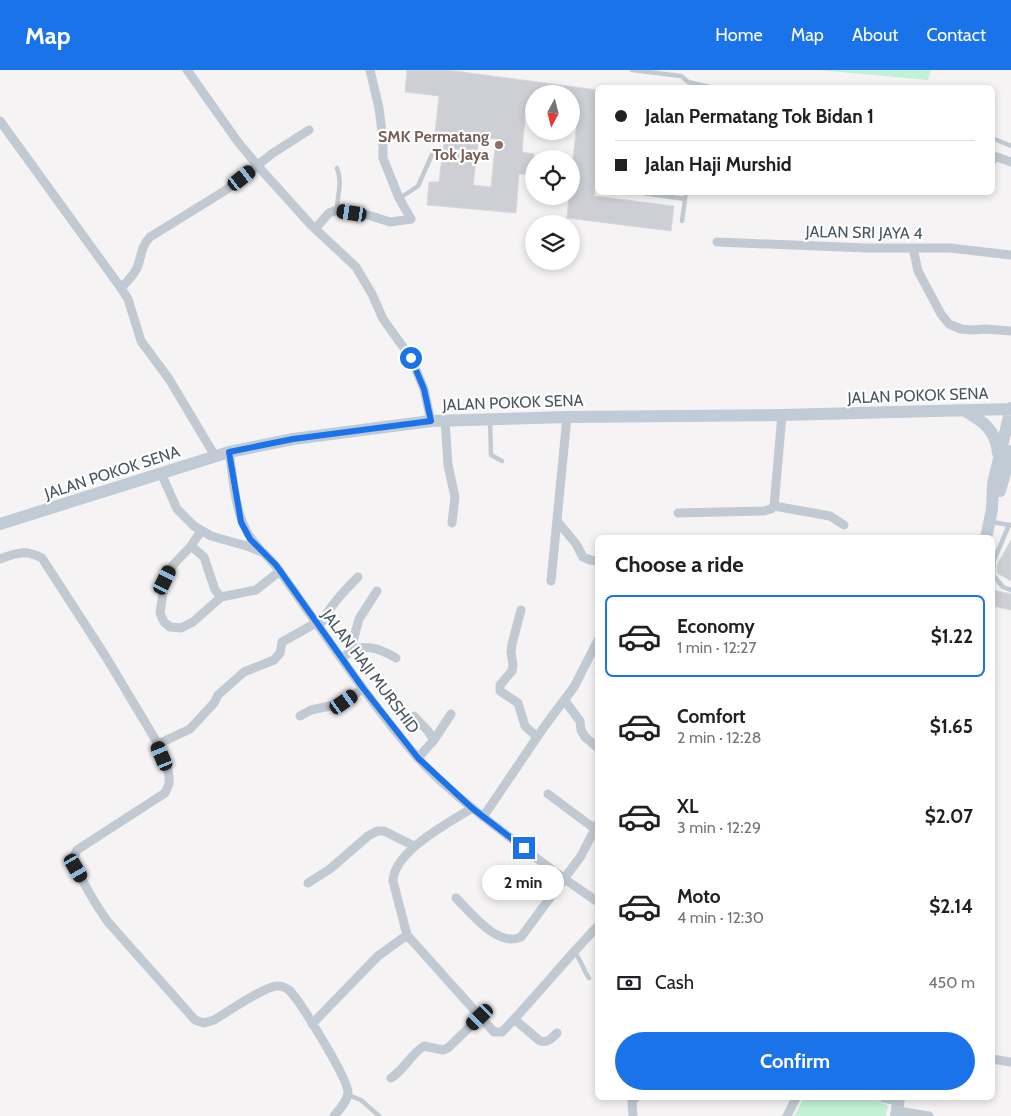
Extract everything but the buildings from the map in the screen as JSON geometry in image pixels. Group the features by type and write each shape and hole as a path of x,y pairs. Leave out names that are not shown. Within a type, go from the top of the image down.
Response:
{"main road":[{"name":"JALAN POKOK SENA","path":"0,524 229,452 293,439 431,421 567,416 782,415 1011,409"},
{"path":"991,515 993,484 1011,409"},
{"path":"964,411 980,418 990,428 995,437 998,462"},
{"path":"987,535 1011,451"}],"street":[{"path":"187,70 238,142 257,165 315,229 356,267 384,319 411,358 424,389 431,421"},
{"path":"315,229 329,213 337,210 368,215 390,222 411,219 383,158 380,116 370,70"},
{"path":"0,121 121,288 128,299 141,341 169,379 215,456"},
{"path":"121,288 137,267 144,244 150,238 226,190 273,153 309,130"},
{"path":"995,156 1011,162"},
{"name":"JALAN SRI JAYA 4","path":"717,242 777,246 950,248 1011,255"},
{"path":"913,248 918,271 941,314 949,324 967,330 1011,331"},
{"path":"774,506 782,415"},
{"path":"551,581 567,416"},
{"path":"445,420 448,466 454,496 452,523"},
{"path":"229,452 241,522 250,539 264,553"},
{"name":"JALAN HAJI MURSHID","path":"161,473 176,509 201,531 264,553 280,571 363,688 418,758 483,817 564,880 595,900"},
{"path":"678,513 764,511 774,506 830,516 844,525"},
{"path":"558,522 576,544 583,557 595,560"},
{"path":"201,531 191,546 172,565 165,580 160,613 164,622 170,627 181,628 187,625 221,597 256,590 280,571"},
{"path":"191,546 204,557 215,590 221,597"},
{"path":"0,559 22,552 32,553 42,558 106,657 158,744 167,767 169,784 165,793 76,850 74,858 76,868 108,922 195,1020 204,1022 214,1020 268,988 276,986 288,990 316,1020 343,1076 348,1095 346,1101 334,1116"},
{"path":"158,744 190,728 214,703 218,695 244,672 274,660 280,652 282,642 318,625 340,594 358,577"},
{"path":"350,652 359,619 377,591"},
{"path":"521,610 512,644 512,672 500,685 500,691 518,702 525,726 537,736"},
{"path":"483,817 537,736 565,701 595,646"},
{"path":"343,658 350,652 366,647 380,648 396,658"},
{"path":"300,716 311,710 344,702 363,688"},
{"path":"565,701 580,721 581,730 585,737 595,745"},
{"path":"418,758 434,740 451,714"},
{"path":"414,716 434,740"},
{"path":"548,794 595,825"},
{"path":"472,808 414,846 396,868 394,875 396,894 407,934 496,1033 502,1032 595,929"},
{"path":"456,898 490,931 500,937 516,940 526,931 582,856 595,828"},
{"path":"308,883 330,869 368,836 377,832 384,832 414,846"},
{"path":"316,1020 378,956 407,934"},
{"path":"391,1078 403,1068 419,1049 424,1046 442,1050 448,1048 480,1017"},
{"path":"514,1019 540,1041 549,1041 557,1034"},
{"path":"995,1059 1011,1062"},
{"path":"633,1116 631,1106 634,1100"},
{"path":"787,1116 795,1100"},
{"path":"897,1106 929,1116"}],"lane":[{"path":"632,70 681,73 688,82 701,85"},
{"path":"995,139 1011,146"},
{"path":"400,198 418,186 434,150"},
{"path":"337,210 337,197 341,181 338,168"},
{"path":"660,195 685,198"},
{"path":"682,221 686,195"},
{"path":"490,418 491,455 502,461"},
{"path":"991,515 1010,525 995,560"},
{"path":"995,577 1003,587 1011,590"},
{"path":"573,952 577,955 589,978"},
{"path":"348,1095 361,1100 379,1116"}],"green space":[{"path":"819,70 931,70 928,80"},
{"path":"803,1100 878,1100 888,1106 886,1116 794,1116"}],"place":[{"name":"SMK Permatang Tok Jaya","path":"499,145"}],"route":[{"path":"411,358 424,389 431,421 293,439 229,452 241,522 250,539 276,565 363,688 418,758 472,808 524,848"}]}
